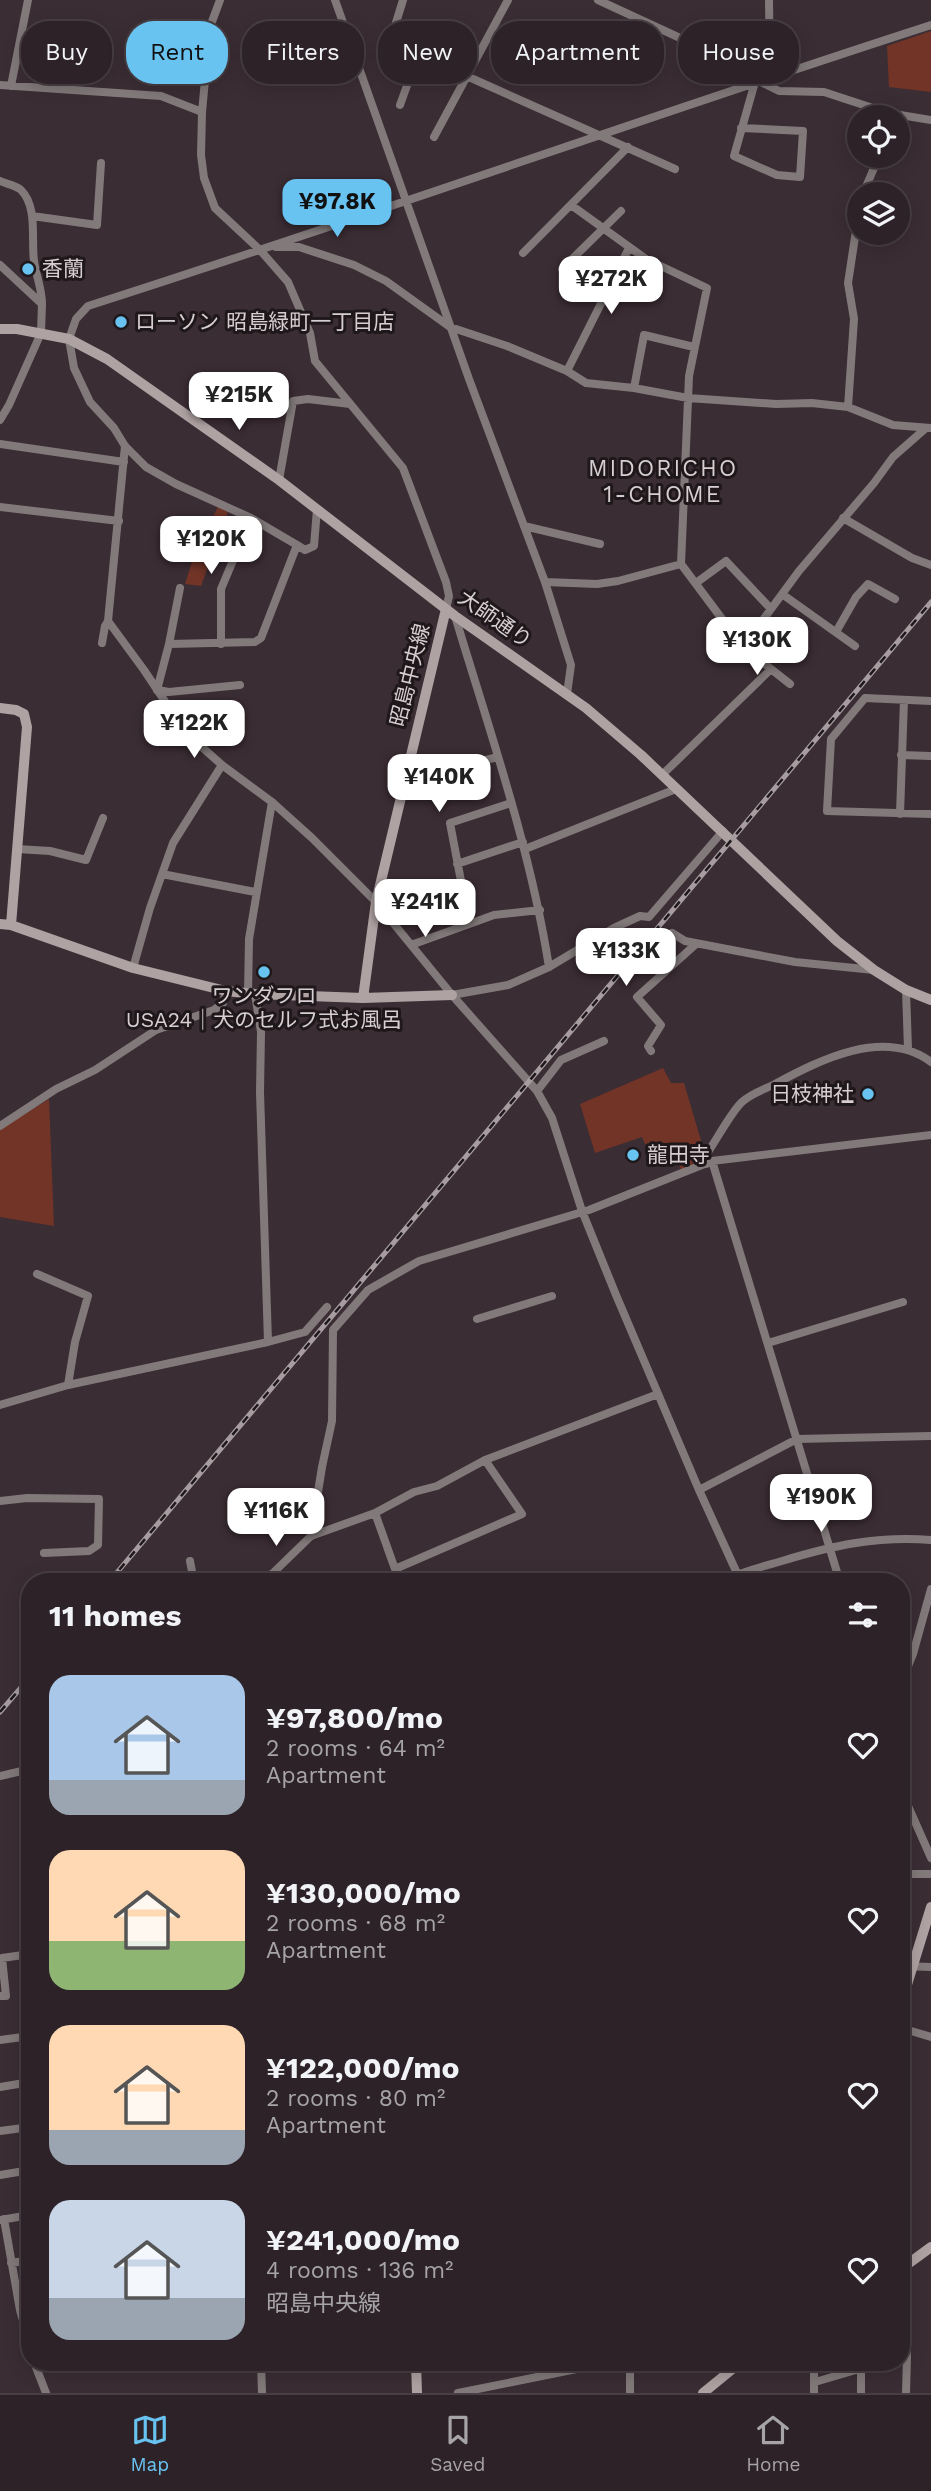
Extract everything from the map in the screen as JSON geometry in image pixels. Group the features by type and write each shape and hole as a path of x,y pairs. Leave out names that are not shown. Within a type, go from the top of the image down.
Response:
{"street":[{"path":"11,86 28,0"},
{"path":"220,0 210,27 202,112 202,167 215,208 260,250 288,282 310,333 315,361 403,468 446,582 450,596 450,612 524,845 540,910 549,967"},
{"path":"335,0 450,327 545,582 571,665 567,694"},
{"path":"396,21 403,0"},
{"path":"477,57 508,0"},
{"path":"598,0 678,37"},
{"path":"769,0 769,21"},
{"path":"799,68 931,25"},
{"path":"477,79 675,169"},
{"path":"400,105 408,84"},
{"path":"434,137 462,84"},
{"path":"317,509 314,546 305,550 251,518 176,484 146,467 125,446 114,428 90,402 74,368 69,339 76,319 88,306 272,247 751,84"},
{"path":"741,128 803,131 800,177 777,175 734,156 741,128 756,84"},
{"path":"762,84 779,91 824,92 862,105"},
{"path":"0,85 161,96 202,112"},
{"path":"910,118 931,120"},
{"path":"523,253 628,147"},
{"path":"32,216 97,225 101,163"},
{"path":"0,181 21,190 29,203 34,264 42,289 41,333 0,420"},
{"path":"571,205 629,248 707,288 694,347 688,398 681,564 743,647 790,684"},
{"path":"606,293 562,269 621,211"},
{"path":"848,407 854,318 848,283 854,245"},
{"path":"272,247 299,247 354,265 386,281 450,327 508,346 567,371 586,383 688,398 775,404 812,402 848,407 893,425 927,429"},
{"path":"567,371 629,248"},
{"path":"0,265 42,304"},
{"name":"大師通り","path":"0,329 17,329 69,339 107,359 279,480 450,612 567,694 641,755 838,940 874,970 906,990 931,1000"},
{"path":"634,388 644,335 694,347"},
{"path":"279,480 293,401 308,399 350,404"},
{"path":"927,429 930,439"},
{"path":"743,647 843,517 894,457 927,429"},
{"path":"0,444 124,462"},
{"path":"125,446 108,621 186,733 222,765 272,802 376,902 452,995 537,1091 552,1118 582,1211 657,1394 737,1573"},
{"path":"0,507 119,521"},
{"path":"843,517 912,558 931,565"},
{"path":"221,644 221,589 251,518"},
{"path":"524,526 600,544"},
{"path":"169,644 255,642 261,638 297,545"},
{"path":"696,583 726,561 771,609"},
{"path":"545,582 618,582 681,564"},
{"path":"836,632 856,597 868,584 895,599"},
{"path":"157,690 180,588"},
{"path":"782,594 855,646"},
{"name":"昭島中央線","path":"363,998 376,902 450,612"},
{"path":"102,643 104,626 108,621"},
{"path":"757,628 796,656"},
{"path":"662,775 771,669"},
{"path":"157,690 169,692 240,685"},
{"path":"931,701 865,698 831,739 827,811 931,814"},
{"path":"900,814 904,700"},
{"path":"0,708 16,710 26,717 17,849 6,924 133,968 226,991 363,998 452,995 508,985 549,967 614,928 640,916 649,917 723,831"},
{"path":"901,755 931,756"},
{"path":"405,780 498,757"},
{"path":"133,968 173,843 222,765"},
{"path":"457,864 524,845 676,789"},
{"path":"268,1342 261,1132 261,1032 252,994 249,939 272,802"},
{"path":"461,881 450,823 511,803"},
{"path":"17,849 50,852 86,860 103,818"},
{"path":"162,874 255,892"},
{"path":"411,945 494,915 540,910"},
{"path":"672,933 696,944 795,962 874,970"},
{"path":"651,1051 648,1046 661,1025 637,997 696,944"},
{"path":"906,990 908,1049"},
{"path":"0,1126 56,1089 95,1070 156,1030 214,1010 223,1003 226,991"},
{"path":"537,1091 561,1060 604,1041"},
{"path":"837,1573 768,1343 706,1155 742,1101 846,1051 880,1047 908,1049 931,1062"},
{"path":"311,1536 332,1421 333,1330 368,1290 419,1261 589,1210 709,1163 931,1135"},
{"path":"37,1274 88,1296 75,1342 68,1385"},
{"path":"477,1319 548,1299"},
{"path":"768,1343 902,1302"},
{"path":"0,1405 68,1385 305,1332 327,1307"},
{"path":"273,1573 311,1536 375,1513 414,1492 437,1486 485,1460 657,1394"},
{"path":"699,1490 797,1439 931,1436"},
{"path":"375,1513 395,1569 522,1514 485,1460"},
{"path":"0,1501 99,1499 98,1545 89,1551 44,1553"},
{"path":"753,1573 830,1546 896,1537 931,1541"},
{"path":"190,1561 192,1573"},
{"path":"910,1662 931,1589"},
{"path":"0,1776 21,1771"},
{"path":"910,1810 931,1858"},
{"path":"910,1874 931,1874"},
{"path":"910,1959 931,1907"},
{"path":"0,1996 6,1996 2,1958 21,1955"},
{"path":"910,1966 931,1967"},
{"path":"910,2031 931,2037"},
{"path":"0,2040 21,2037"},
{"path":"0,2087 21,2084"},
{"path":"0,2131 21,2128"},
{"path":"0,2175 21,2172"},
{"path":"21,2216 2,2219 21,2307"},
{"path":"910,2263 931,2248"},
{"path":"11,2263 21,2261"},
{"path":"37,2371 46,2393"},
{"path":"261,2371 262,2393"},
{"path":"416,2371 417,2393"},
{"path":"458,2393 570,2371"},
{"path":"630,2371 630,2393"},
{"path":"704,2393 730,2371"},
{"path":"814,2371 814,2393"},
{"path":"815,2382 855,2371"},
{"path":"861,2393 862,2371"},
{"path":"905,2371 906,2393"}],"shaded area":[{"path":"931,31 931,92 889,87 887,46"},
{"path":"218,507 228,512 201,586 185,584 196,549"},
{"path":"663,1068 671,1083 684,1083 705,1154 701,1163 681,1170 674,1151 665,1144 647,1149 642,1137 595,1153 580,1104"},
{"path":"49,1099 54,1226 0,1217 0,1129"}],"railway":[{"path":"117,1573 931,602"},
{"path":"0,1712 21,1688"}],"place":[{"name":"香蘭","path":"28,269"},
{"name":"ローソン 昭島緑町一丁目店","path":"121,322"},
{"name":"ワンダフロ USA24｜犬のセルフ式お風呂","path":"264,972"},
{"name":"日枝神社","path":"868,1094"},
{"name":"龍田寺","path":"633,1155"}],"district":[{"name":"MIDORICHO 1-CHOME","path":"663,481"}]}
